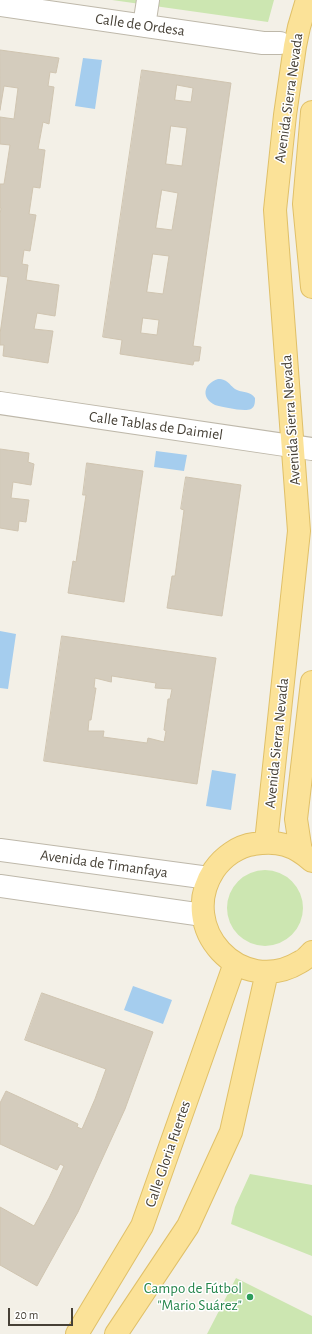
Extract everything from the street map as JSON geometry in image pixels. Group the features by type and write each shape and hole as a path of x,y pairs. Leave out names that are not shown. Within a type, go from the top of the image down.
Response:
{"main road":[{"name":"Avenida Sierra Nevada","path":"266,842 299,531 302,447 275,210 285,115 295,46 307,0"},
{"name":"Avenida Sierra Nevada","path":"312,112 304,204 312,288"},
{"name":"Avenida Sierra Nevada","path":"307,856 296,819 312,682"},
{"path":"307,856 284,844 266,842 249,845 232,852 219,863 209,878 203,896 203,915 208,934 219,951 235,963 250,969 267,972 284,969 301,962 312,952"},
{"name":"Calle Gloria Fuertes","path":"77,1334 142,1226 235,963"},
{"path":"116,1334 188,1226 231,1132 267,972"}],"street":[{"path":"144,26 148,0"},
{"name":"Calle de Ordesa","path":"0,5 263,43 280,43"},
{"name":"Calle Tablas de Daimiel","path":"0,403 302,447"},
{"name":"Avenida de Timanfaya","path":"0,850 209,878"},
{"path":"0,886 203,915"}],"green space":[{"path":"112,0 274,0 268,22"},
{"path":"265,870 279,873 292,881 300,894 303,908 300,922 292,935 279,943 265,946 251,943 238,935 230,922 227,908 230,894 238,881 251,873"},
{"path":"250,1174 312,1185 312,1256 231,1224 235,1207"},
{"name":"Campo de Fútbol \"Mario Suárez\"","path":"236,1278 312,1316 312,1334 207,1334"}],"water":[{"path":"83,58 102,60 95,109 75,106"},
{"path":"218,379 227,381 237,390 249,393 253,396 255,398 255,403 253,407 248,410 239,410 215,405 210,402 206,395 207,388 209,384"},
{"path":"156,451 187,455 184,471 154,467"},
{"path":"0,631 16,634 8,689 0,688"},
{"path":"212,770 236,774 231,810 206,806"},
{"path":"133,986 172,1000 163,1024 124,1010"}],"building":[{"path":"0,50 59,58 56,73 50,72 48,86 54,87 49,124 43,122 38,149 45,150 40,188 33,187 29,214 36,215 30,251 24,250 22,264 28,265 26,280 59,285 55,316 37,313 34,329 53,331 48,363 3,356 4,345 0,345 0,334 8,277 0,276 0,184 4,184 10,145 0,144 0,117 14,119 18,88 4,86 0,110"},
{"path":"142,70 231,83 193,346 201,347 199,361 194,361 193,365 120,354 122,340 103,337","holes":["177,85 193,88 191,102 175,100","171,126 187,128 182,166 166,164","162,190 178,193 172,230 156,228","153,254 169,256 163,294 147,292","143,318 159,320 157,335 141,333"]},
{"path":"0,449 29,453 28,462 34,464 31,485 13,482 11,498 29,500 26,522 19,521 18,531 0,528"},
{"path":"87,463 143,471 124,602 68,593 73,561 76,562 86,495 83,495"},
{"path":"186,477 241,485 222,616 167,608 172,576 175,576 184,510 181,509"},
{"path":"62,636 216,658 197,784 44,761","holes":["112,676 156,683 155,688 172,689 170,699 168,699 164,742 148,738 147,743 103,737 104,731 88,731 96,688 94,688 95,678 111,682"]},
{"path":"42,993 153,1032 125,1109 78,1212 37,1286 0,1265 0,1207 34,1226 64,1166 60,1164 57,1170 0,1144 0,1103 6,1091 78,1124 77,1127 82,1129 106,1069 25,1040"}],"place":[{"name":"Campo de Fútbol \"Mario Suárez\"","path":"250,1297"}]}
